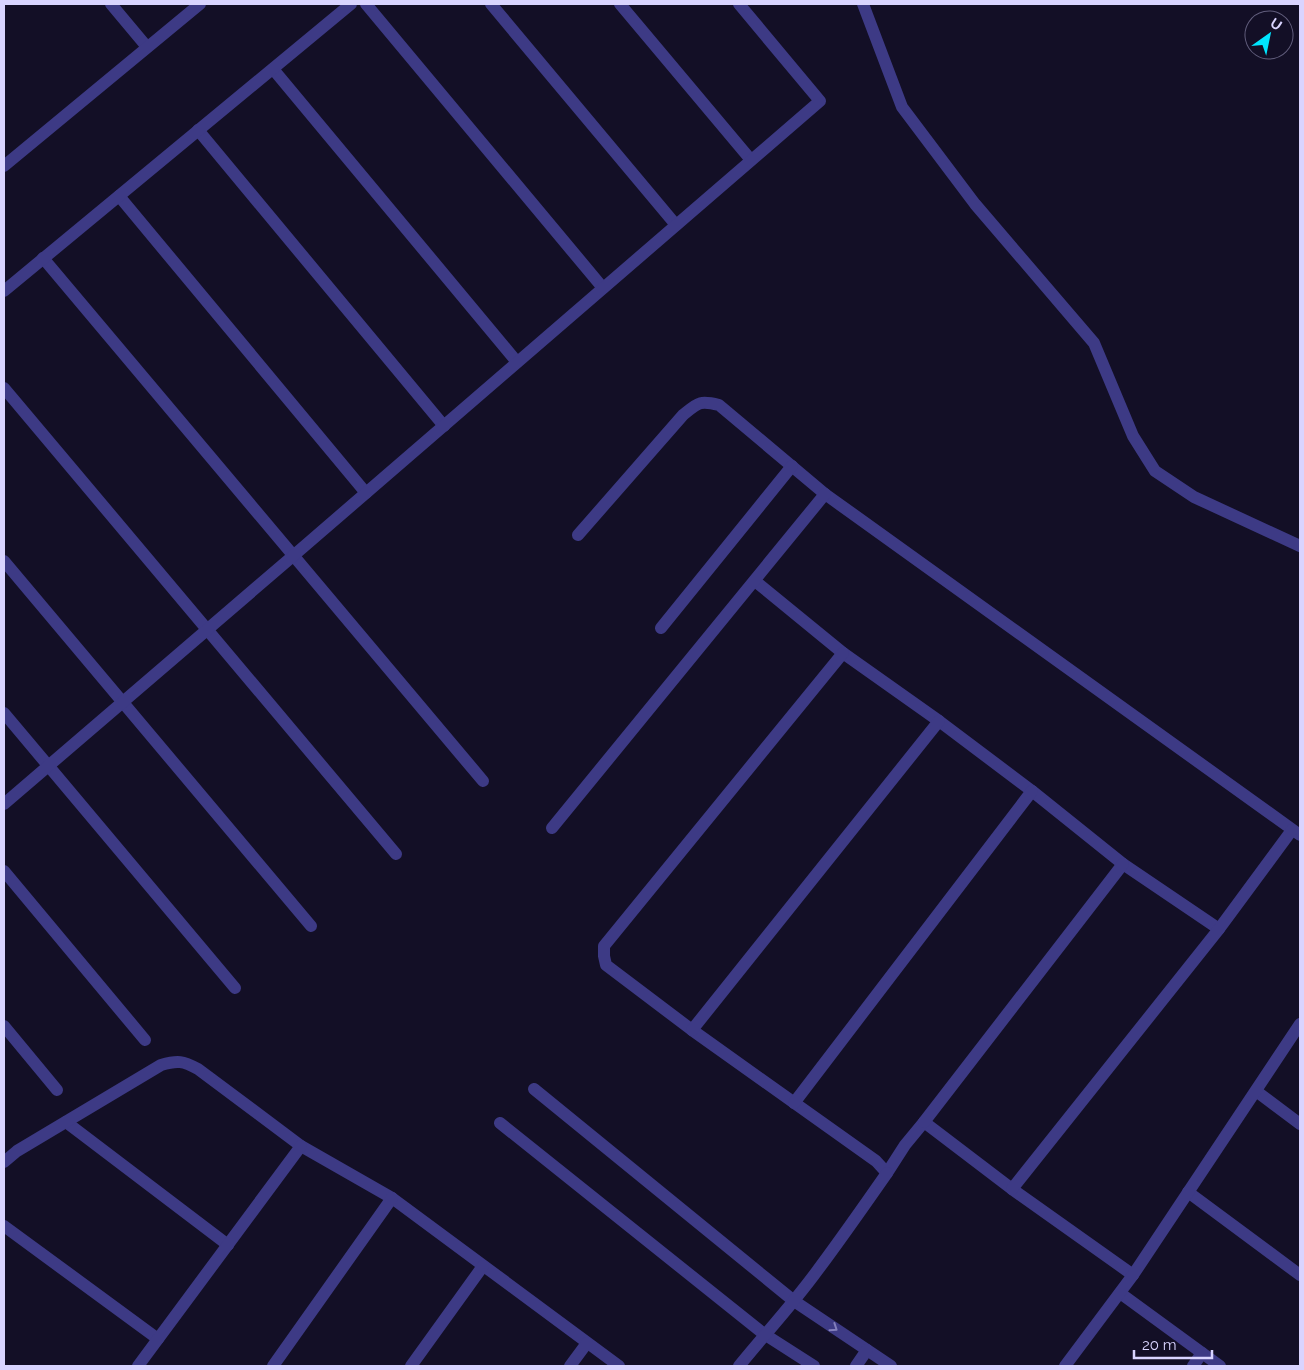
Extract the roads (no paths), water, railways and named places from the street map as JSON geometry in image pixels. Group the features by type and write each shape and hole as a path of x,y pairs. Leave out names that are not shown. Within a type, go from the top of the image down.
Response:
{"street":[{"path":"111,4 147,48"},
{"path":"4,166 200,4"},
{"path":"4,291 351,4"},
{"path":"366,4 603,288"},
{"path":"491,4 676,225"},
{"path":"620,4 750,160"},
{"path":"4,804 820,101 740,4"},
{"path":"863,4 902,107 975,204 1094,343 1133,436 1155,470 1194,497 1300,546"},
{"path":"273,69 518,362"},
{"path":"198,130 444,426"},
{"path":"119,196 366,493"},
{"path":"43,258 483,781"},
{"path":"4,388 396,854"},
{"path":"578,536 683,415 696,405 706,402 719,405 825,494 1296,832 1012,1189"},
{"path":"661,628 792,466"},
{"path":"552,828 825,494"},
{"path":"4,561 311,926"},
{"path":"755,581 843,653 939,721 1032,791 1123,864 1219,929"},
{"path":"843,653 604,946 604,956 606,965 692,1030 876,1161 887,1173"},
{"path":"4,713 235,988"},
{"path":"692,1030 939,721"},
{"path":"794,1103 1032,791"},
{"path":"739,1366 818,1270 905,1145 1123,864"},
{"path":"4,871 145,1040"},
{"path":"1065,1366 1133,1275 1300,1024"},
{"path":"4,1026 57,1090"},
{"path":"4,1162 17,1151 161,1065 174,1061 185,1062 198,1069 301,1146 392,1198 619,1366"},
{"path":"534,1089 794,1301 891,1366"},
{"path":"1256,1091 1300,1124"},
{"path":"66,1122 228,1245"},
{"path":"924,1122 1012,1189 1133,1275"},
{"path":"500,1123 764,1334 814,1366"},
{"path":"138,1366 301,1146"},
{"path":"1188,1192 1300,1274"},
{"path":"273,1366 392,1198"},
{"path":"4,1226 158,1339"},
{"path":"411,1366 484,1266"},
{"path":"1120,1293 1220,1366"},
{"path":"570,1366 587,1343"},
{"path":"856,1366 867,1350"},
{"path":"1193,1366 1202,1353"}]}
